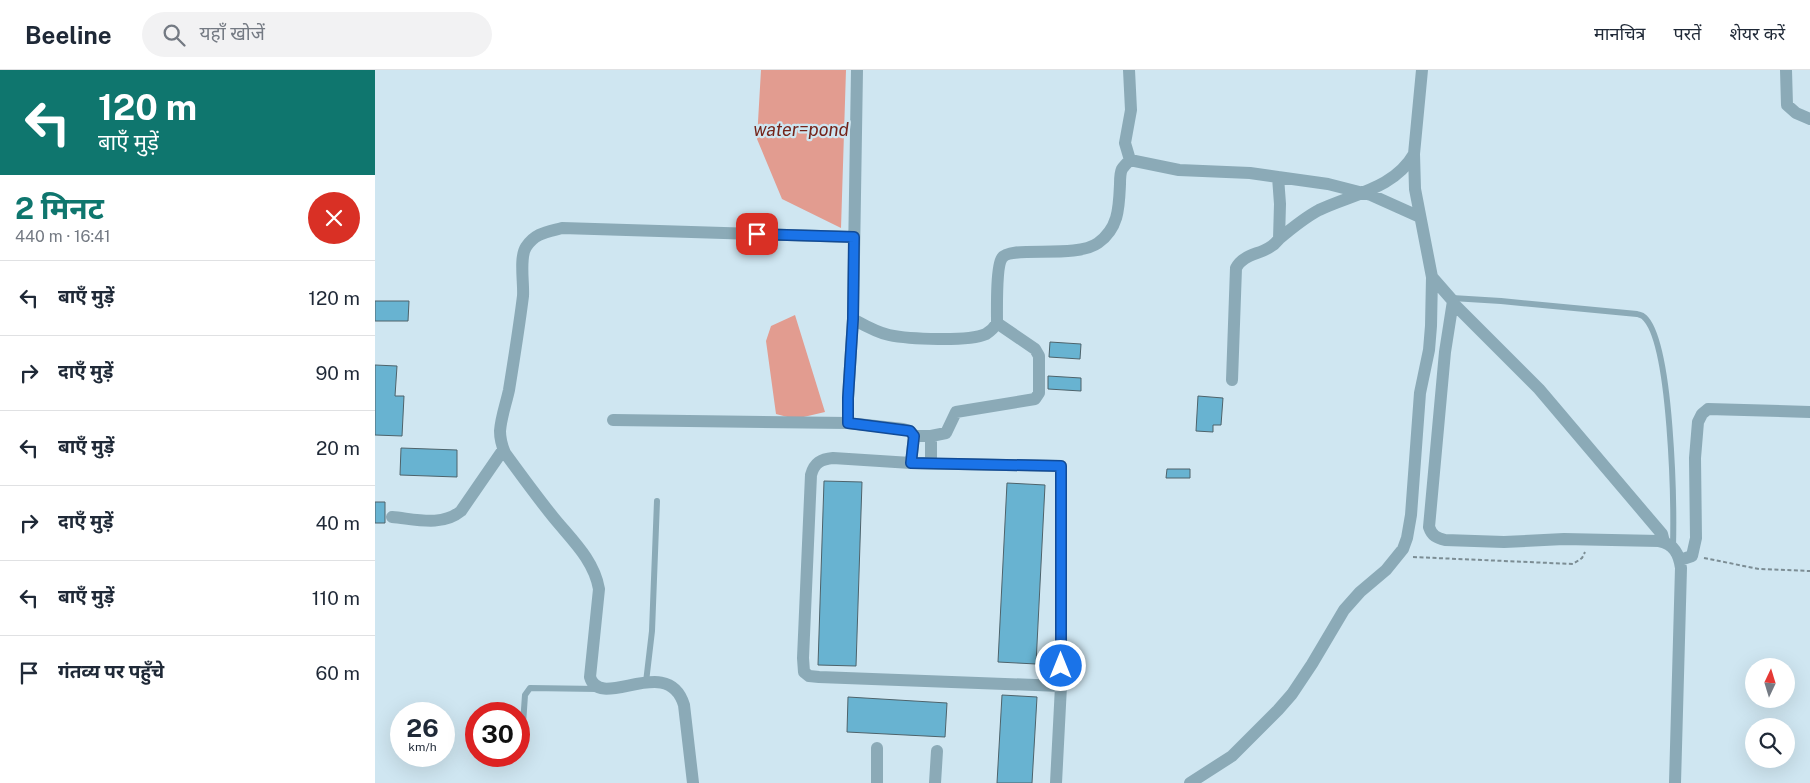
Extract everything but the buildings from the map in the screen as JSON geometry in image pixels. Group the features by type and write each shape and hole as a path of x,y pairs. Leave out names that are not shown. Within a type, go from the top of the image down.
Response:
{"street":[{"path":"848,423 853,319 857,70"},
{"path":"1129,70 1131,110 1125,143 1130,160"},
{"path":"1191,783 1232,756 1278,710 1292,694 1312,664 1344,610 1398,557 1407,538 1411,515 1420,392 1429,350 1431,326 1432,277 1415,189 1414,154 1422,70"},
{"path":"1786,70 1787,104 1795,113 1810,119"},
{"path":"1231,380 1236,268 1239,262 1269,249 1299,222 1321,210 1364,193 1385,182 1400,172 1414,154"},
{"path":"853,319 869,328 889,335 958,340 985,334 993,329 997,323 999,264 1002,258 1011,252 1075,252 1099,243 1116,222 1119,211 1122,169 1130,160"},
{"path":"1130,160 1179,170 1250,173 1328,184 1364,193 1420,217"},
{"path":"1278,177 1280,204 1279,239"},
{"path":"693,783 684,705 677,689 665,683 646,682 608,690 595,686 590,677 599,589 597,576 585,556 553,518 503,450 501,444 502,413 508,396 516,349 523,292 525,249 533,238 541,233 562,228 854,237"},
{"path":"1432,277 1545,396 1662,534 1669,545 1686,558"},
{"path":"1453,301 1445,352 1436,445 1429,528 1432,534 1445,540 1504,542 1564,539 1669,545"},
{"path":"914,436 931,436 946,433 956,412 1035,399 1039,393 1039,356 1035,349 997,323"},
{"path":"1675,783 1686,558 1695,538 1695,458 1698,422 1702,414 1708,409 1810,412"},
{"path":"613,420 848,423 903,429 910,431 914,436 911,463"},
{"path":"931,436 931,464"},
{"path":"392,517 435,521 446,520 455,516 461,511 503,450"},
{"path":"1055,783 1061,686 1061,466 931,464 833,458 823,459 817,463 812,469 804,672 809,676 819,677 1061,686"},
{"path":"877,748 877,783"},
{"path":"935,783 937,750"}],"lane":[{"path":"1453,301 1501,301 1637,314 1644,317 1653,332 1660,353 1667,396 1673,513 1669,545"},
{"path":"646,682 652,631 657,501"},
{"path":"525,702 525,695 530,688 602,689"}],"path":[{"path":"1398,557 1573,564 1582,558 1593,540"},
{"path":"1686,558 1759,569 1810,571"}],"water":[{"name":"water=pond","path":"761,70 846,70 841,228 782,199 757,139"},
{"path":"795,315 825,412 795,419 776,414 766,341 771,326"}],"route":[{"path":"757,234 854,237 853,319 848,423 910,431 914,436 911,463 1061,466 1061,666"}]}
